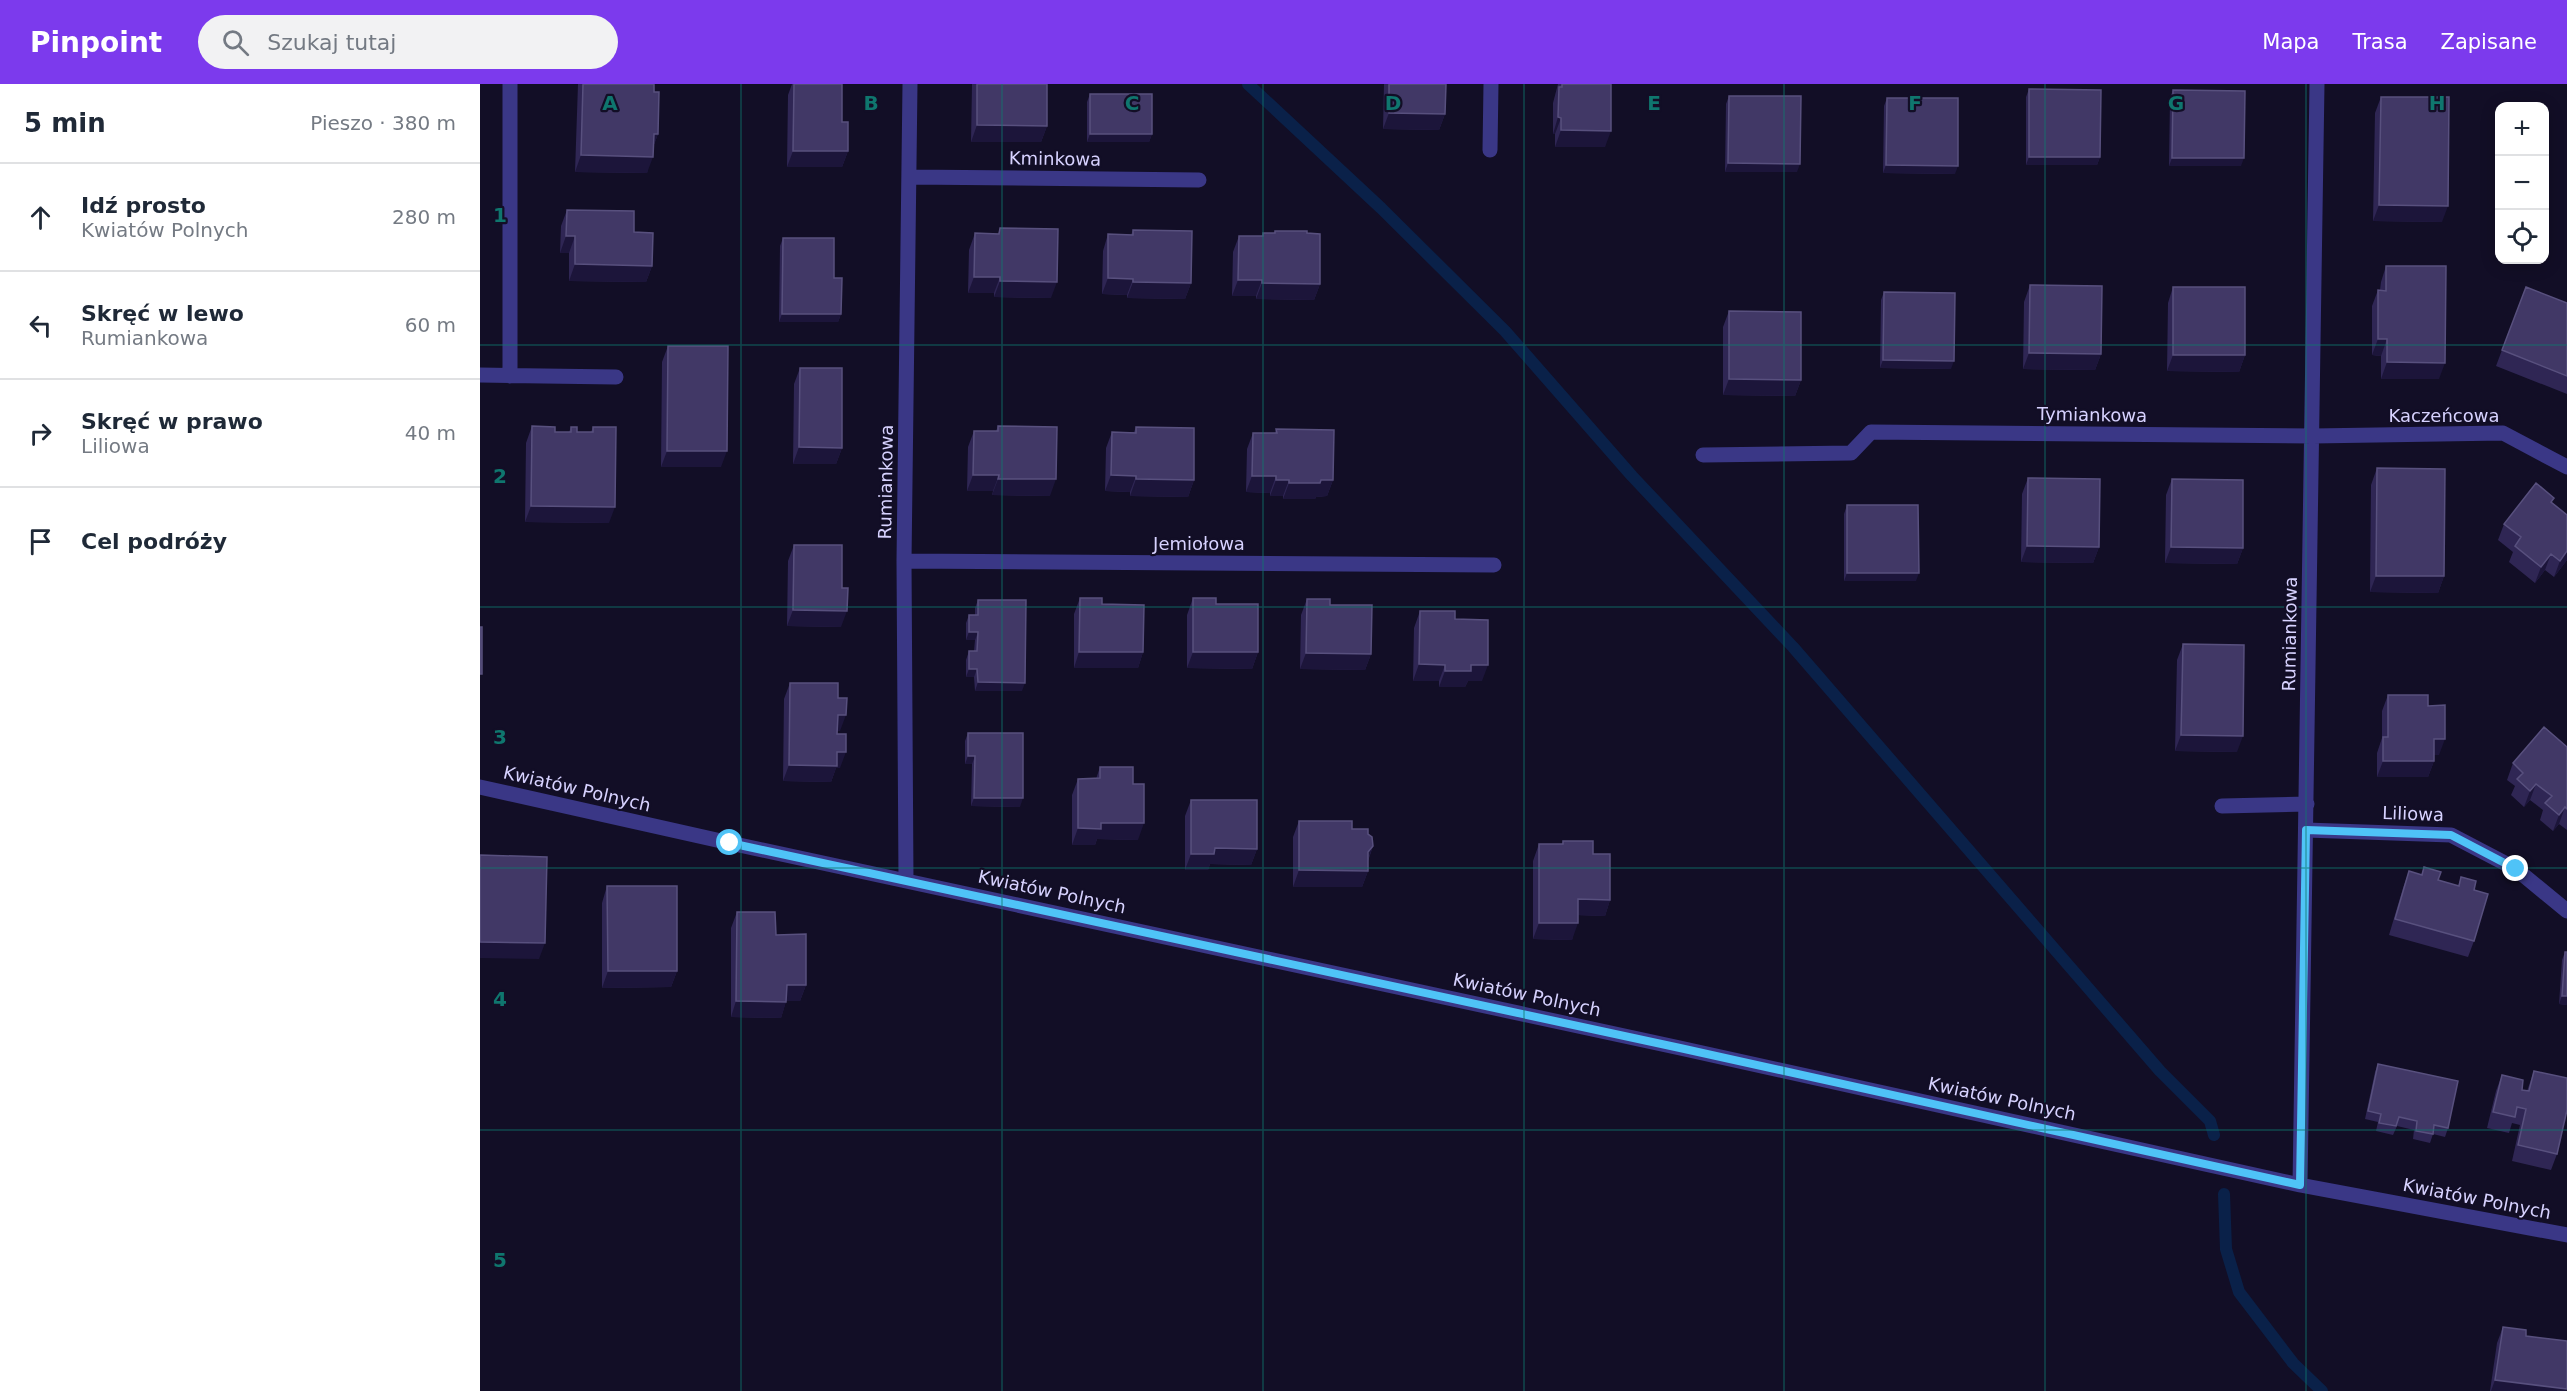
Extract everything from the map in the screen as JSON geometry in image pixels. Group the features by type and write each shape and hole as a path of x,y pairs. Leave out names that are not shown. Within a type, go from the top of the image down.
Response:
{"street":[{"path":"510,84 510,376"},
{"name":"Rumiankowa","path":"906,880 904,561 910,84"},
{"path":"1490,150 1491,84"},
{"name":"Rumiankowa","path":"2300,1185 2317,84"},
{"name":"Kminkowa","path":"910,177 1199,180"},
{"path":"480,375 616,377"},
{"name":"Tymiankowa","path":"1703,455 1851,453 1871,432 2313,436"},
{"name":"Kaczeńcowa","path":"2313,436 2503,433 2567,467"},
{"name":"Jemiołowa","path":"904,561 1494,565"},
{"name":"Kwiatów Polnych","path":"480,787 2300,1185 2567,1235"},
{"path":"2222,806 2307,804"},
{"name":"Liliowa","path":"2306,830 2451,835 2516,869 2567,911"}],"building":[{"path":"583,84 654,84 654,92 659,92 658,134 654,134 653,157 581,155"},
{"path":"794,84 842,84 842,122 848,122 848,151 793,151"},
{"path":"977,84 1047,84 1047,126 977,125"},
{"path":"1389,84 1446,84 1445,114 1389,113"},
{"path":"1562,84 1611,84 1611,131 1561,130 1561,118 1558,117 1559,87 1562,87"},
{"path":"2029,89 2101,90 2100,157 2029,157"},
{"path":"2173,90 2245,91 2244,158 2172,158"},
{"path":"1090,94 1152,94 1152,134 1090,134"},
{"path":"1729,96 1801,96 1800,164 1728,163"},
{"path":"2381,97 2449,97 2448,206 2379,205"},
{"path":"1887,98 1958,98 1958,166 1886,165"},
{"path":"567,210 634,211 634,232 653,233 652,266 575,264 575,236 566,236"},
{"path":"1000,228 1058,229 1057,282 1000,281 1000,277 974,277 975,233 999,234"},
{"path":"1133,230 1192,231 1191,283 1133,282 1133,279 1108,278 1108,234 1133,235"},
{"path":"1275,231 1307,231 1307,233 1320,234 1320,284 1262,283 1262,280 1238,280 1239,236 1263,236 1263,233 1275,233"},
{"path":"783,238 834,238 834,278 842,278 841,314 782,314"},
{"path":"2386,266 2446,266 2445,363 2387,362 2387,339 2378,339 2378,290 2386,291"},
{"path":"2030,285 2102,286 2101,354 2029,353"},
{"path":"2173,287 2245,287 2245,355 2173,355"},
{"path":"2526,287 2567,303 2567,376 2502,350"},
{"path":"1884,292 1955,293 1954,361 1883,360"},
{"path":"1729,311 1801,312 1801,380 1729,379"},
{"path":"668,346 728,346 727,451 667,451"},
{"path":"800,368 842,368 842,448 799,447"},
{"path":"532,426 555,427 555,432 571,432 571,427 577,427 577,432 593,432 593,427 616,427 615,507 531,506"},
{"path":"998,426 1057,427 1056,479 998,479 999,475 973,475 974,431 998,431"},
{"path":"1136,427 1194,428 1194,480 1136,479 1136,476 1111,475 1112,432 1136,433"},
{"path":"1276,429 1334,430 1333,480 1321,480 1320,483 1289,483 1289,480 1276,480 1276,476 1252,476 1253,433 1277,433"},
{"path":"2377,468 2445,469 2444,576 2376,576"},
{"path":"2028,478 2100,479 2099,547 2027,546"},
{"path":"2172,479 2243,480 2243,548 2171,547"},
{"path":"2536,483 2554,498 2551,502 2567,515 2567,551 2560,561 2551,554 2541,567 2515,546 2521,537 2504,524"},
{"path":"1847,505 1918,505 1919,573 1847,573"},
{"path":"794,545 842,545 842,588 848,588 847,611 793,610"},
{"path":"1080,598 1102,598 1102,604 1144,605 1143,652 1079,652"},
{"path":"1193,598 1216,598 1216,604 1258,604 1258,652 1193,652"},
{"path":"1307,599 1330,599 1330,605 1372,605 1371,654 1306,653"},
{"path":"978,600 1026,600 1025,683 978,682 977,669 969,669 969,651 977,651 978,632 969,632 969,615 978,615"},
{"path":"1420,611 1455,611 1455,619 1488,620 1488,665 1471,665 1471,671 1445,671 1445,665 1419,664"},
{"path":"480,627 482,627 482,674 480,674"},
{"path":"2183,644 2244,645 2243,736 2181,735"},
{"path":"790,683 838,683 838,698 847,698 846,715 838,715 837,734 846,734 846,752 837,752 837,766 789,765"},
{"path":"2388,695 2428,695 2428,706 2445,705 2445,739 2434,739 2434,761 2383,761 2383,737 2388,737"},
{"path":"2544,727 2567,747 2567,809 2565,807 2559,815 2545,803 2552,796 2536,784 2530,791 2517,779 2523,773 2513,763"},
{"path":"968,733 1023,733 1023,798 974,798 975,756 968,756"},
{"path":"1100,767 1133,767 1133,784 1144,784 1144,823 1101,823 1101,829 1078,828 1078,779 1100,778"},
{"path":"1191,800 1257,800 1257,849 1215,848 1214,854 1191,854"},
{"path":"1299,821 1352,821 1352,829 1368,829 1373,846 1368,852 1368,871 1299,870"},
{"path":"1563,841 1593,841 1593,854 1610,854 1610,900 1578,899 1578,923 1539,923 1539,844 1563,844"},
{"path":"480,855 547,857 545,943 480,942"},
{"path":"2424,867 2441,872 2438,880 2459,886 2461,877 2476,881 2474,890 2488,894 2474,941 2395,919 2409,871 2422,875"},
{"path":"607,886 677,886 677,971 608,971"},
{"path":"737,912 775,912 776,935 806,934 806,985 787,985 786,1002 736,1001"},
{"path":"2565,952 2567,952 2567,996 2562,996"},
{"path":"2378,1064 2458,1081 2448,1128 2434,1125 2433,1134 2416,1131 2417,1121 2399,1117 2396,1126 2379,1123 2381,1114 2368,1111"},
{"path":"2534,1071 2567,1078 2567,1110 2557,1154 2518,1145 2526,1109 2517,1107 2515,1117 2493,1112 2502,1075 2523,1080 2522,1090 2529,1091"},
{"path":"2503,1327 2526,1330 2526,1336 2567,1341 2567,1389 2495,1380"}],"waterway":[{"path":"1248,84 1381,208 1505,331 1632,476 1793,647 2160,1071 2210,1121 2214,1135"},
{"path":"2224,1194 2226,1249 2239,1292 2293,1363 2322,1391"}],"route":[{"path":"730,843 1680,1048 2300,1185 2306,830 2451,835 2516,869"}]}
